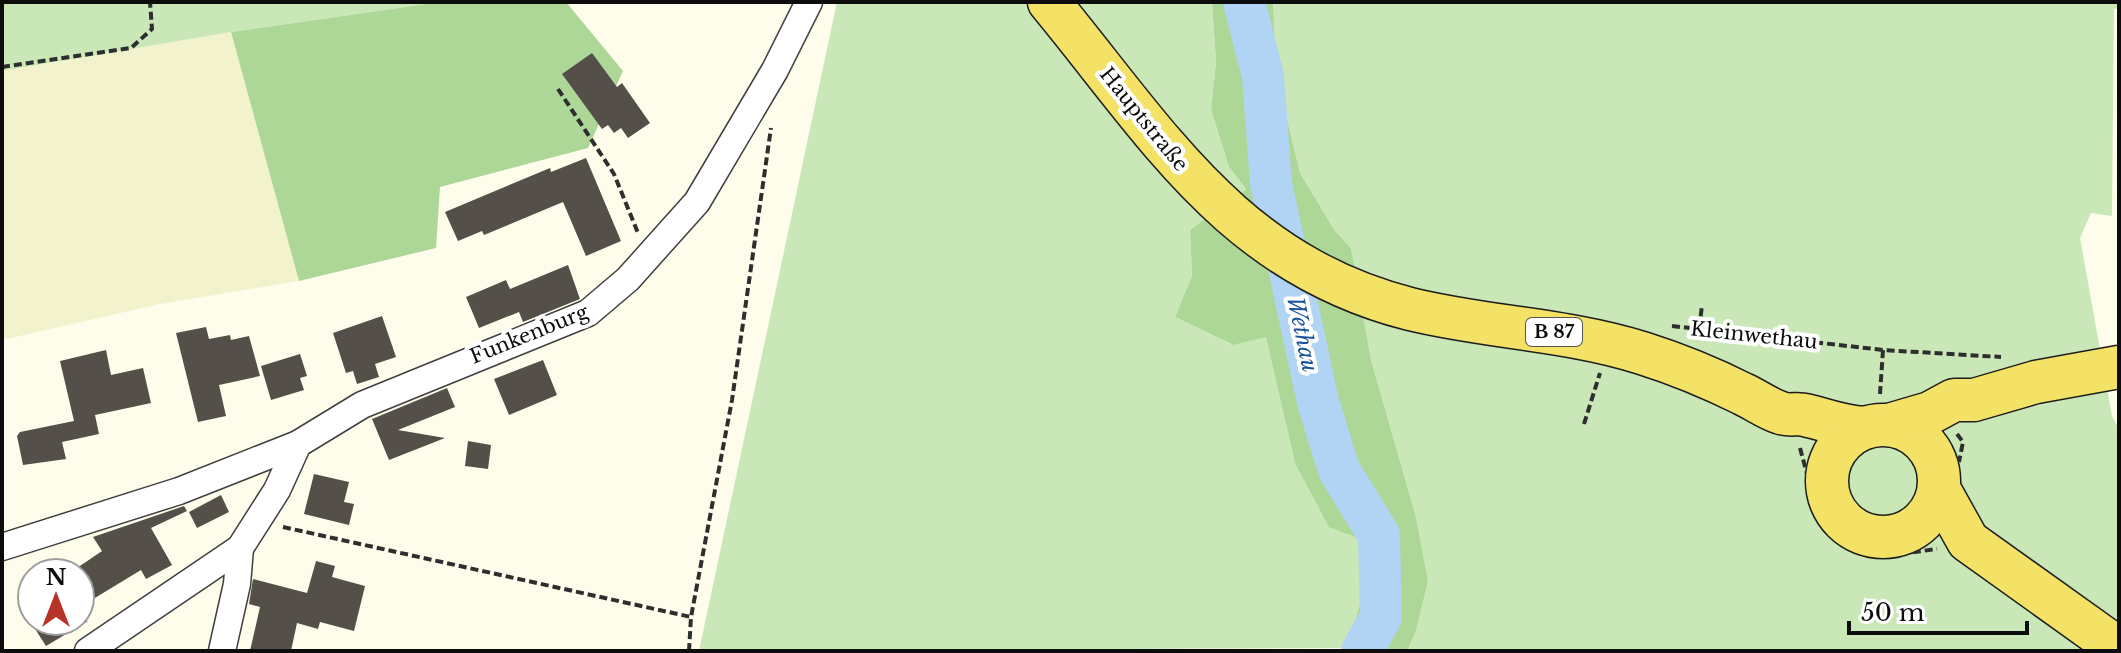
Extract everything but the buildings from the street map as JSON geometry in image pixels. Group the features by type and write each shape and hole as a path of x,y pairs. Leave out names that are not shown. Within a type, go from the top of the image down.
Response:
{"main road":[{"name":"Hauptstraße","path":"1049,2 1176,160 1246,229 1326,279 1415,310 1609,344"},
{"name":"B 87","path":"1609,344 1690,369 1783,414 1807,415 1827,424 1930,413 1954,400 1974,400 2036,382 2119,367"},
{"path":"1901,534 1922,522 1948,440 1974,400"},
{"name":"B 87","path":"1783,414 1794,433 1818,454 1827,476"},
{"path":"1968,541 1920,438 1877,419 1838,447 1827,476 1831,503 1848,525 1874,537 1922,533 1968,541 2119,649"}],"street":[{"name":"Funkenburg","path":"2,547 179,491 298,444 362,405 588,313 651,257 697,202 775,70 809,2"},
{"path":"88,651 240,548 277,490 298,444"},
{"path":"222,651 237,584 240,548"}],"path":[{"path":"2,67 131,48 152,29 150,2"},
{"path":"689,651 691,617 735,385 769,156 775,70"},
{"path":"558,89 614,174 628,206"},
{"name":"Kleinwethau","path":"1669,326 1883,350 1978,356"},
{"path":"1584,424 1609,344"},
{"path":"1877,419 1883,350"},
{"path":"257,521 691,617"}],"green space":[{"path":"2,2 440,2 231,32 2,71"},
{"path":"440,2 566,2 623,71 588,148 440,187 436,248 299,281 231,32"},
{"path":"837,2 1212,2 1216,62 1211,110 1229,167 1246,189 1190,230 1192,276 1175,317 1232,345 1266,336 1295,463 1358,538 1366,583 1347,648 699,651"},
{"path":"1212,2 1273,2 1277,78 1300,173 1335,231 1351,248 1371,360 1416,517 1428,581 1416,631 1407,651 1335,651 1347,648 1366,583 1358,538 1329,527 1295,463 1266,337 1233,345 1175,317 1192,276 1190,230 1246,189 1229,167 1211,110 1216,62"},
{"path":"1273,2 2119,2 2119,8 2114,9 2112,216 2091,213 2080,238 2112,416 2119,429 2119,651 1407,651 1416,631 1428,581 1416,517 1371,360 1351,248 1335,231 1300,173 1277,78"},
{"path":"231,32 299,281 160,304 2,340 2,71"}],"waterway":[{"name":"Wethau","path":"1244,2 1263,76 1271,184 1318,402 1339,470 1379,535 1381,617 1362,651"}]}
